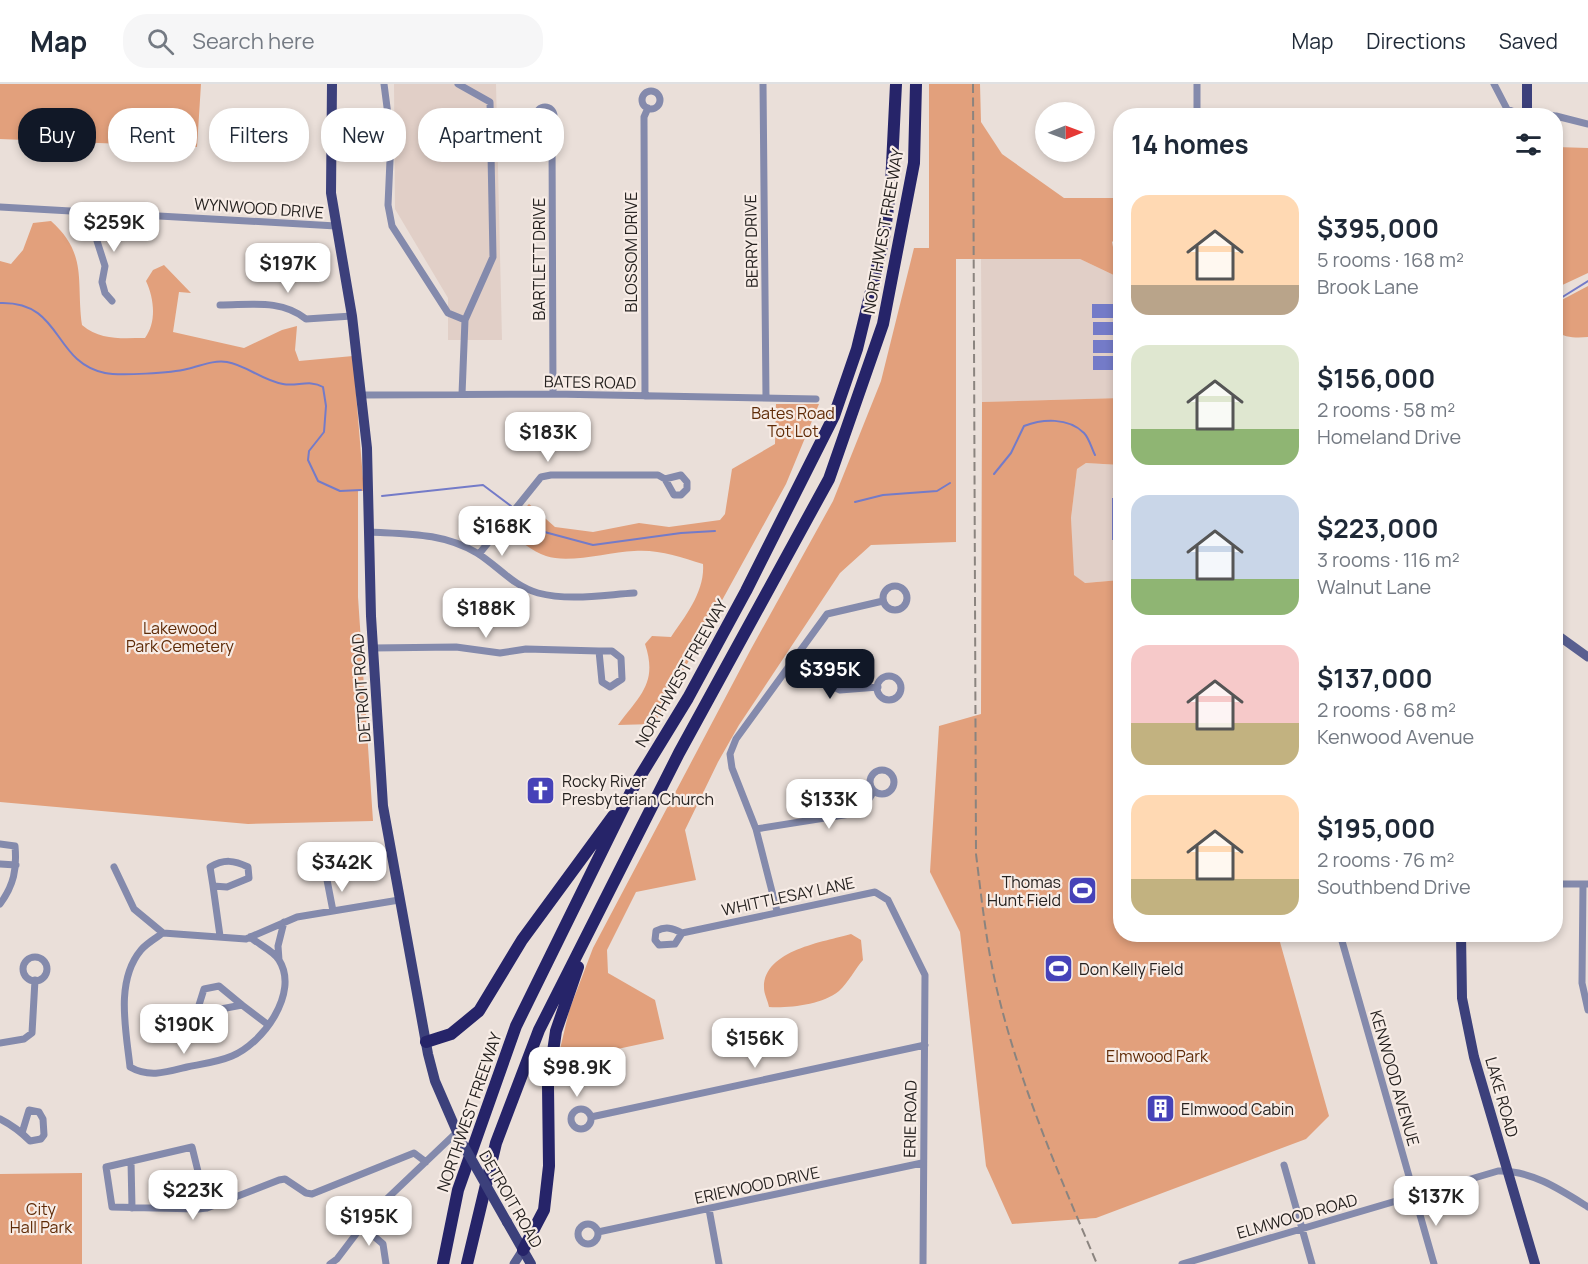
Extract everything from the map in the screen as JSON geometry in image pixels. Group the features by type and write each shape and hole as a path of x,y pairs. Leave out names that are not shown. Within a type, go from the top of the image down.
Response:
{"highway":[{"name":"NORTHWEST FREEWAY","path":"443,1264 458,1190 516,1026 633,788 688,698 746,591 834,416 857,348 884,237 891,186 896,84"},
{"name":"NORTHWEST FREEWAY","path":"466,1264 474,1224 500,1133 539,1030 679,753 830,479 883,324 914,163 916,84"},
{"path":"426,1042 451,1034 479,1011 522,940 633,788"},
{"path":"523,1250 544,1210 549,1166 548,1086 556,1031 590,929"}],"main road":[{"name":"DETROIT ROAD","path":"332,84 331,193 363,395 371,532 369,571 383,806 435,1081 458,1137 531,1264"},
{"path":"1526,108 1527,84"},
{"name":"LAKE ROAD","path":"1461,942 1462,998 1474,1057 1535,1264"}],"street":[{"path":"384,84 391,138 388,205 392,226 448,313 465,320"},
{"path":"458,84 490,102 493,132 494,257 465,320 462,394"},
{"name":"BERRY DRIVE","path":"763,84 766,397"},
{"path":"1197,84 1197,108"},
{"path":"1494,84 1506,108"},
{"name":"BLOSSOM DRIVE","path":"645,396 644,117 648,108"},
{"path":"1563,118 1588,124"},
{"name":"BARTLETT DRIVE","path":"552,162 553,394"},
{"name":"WYNWOOD DRIVE","path":"0,207 336,226"},
{"path":"99,211 97,242 105,266 102,282 105,293 112,301"},
{"path":"220,305 279,305 293,309 306,319 352,316"},
{"name":"BATES ROAD","path":"363,395 553,394 816,399"},
{"path":"479,554 541,477 551,475 658,476 664,478"},
{"path":"371,532 434,536 455,541 479,554 509,579 537,593 566,597 634,593"},
{"path":"777,911 756,829 732,768 730,754 736,739 790,668 827,614 883,601"},
{"path":"1563,639 1588,657"},
{"path":"373,648 456,647 500,653 525,649 612,651 621,658 622,679 615,686 610,687 602,682 599,651"},
{"path":"790,668 840,690 878,687"},
{"path":"756,829 850,814 863,809 874,791"},
{"path":"0,844 15,846 16,865 13,886 0,904"},
{"path":"213,886 227,887 249,878 248,867 238,861 221,861 210,867 220,936"},
{"path":"0,864 16,865"},
{"path":"114,867 134,909 163,933 250,937 284,922 399,900"},
{"path":"327,880 333,911"},
{"path":"1563,884 1586,884 1582,983 1588,1010"},
{"name":"WHITTLESAY LANE","path":"682,933 874,892 888,900 925,975"},
{"path":"163,933 141,950 127,972 126,1024 130,1067 141,1073 155,1074 234,1055 257,1040 267,1024 278,1014 285,985 278,946 284,922"},
{"path":"250,937 279,960"},
{"name":"KENWOOD AVENUE","path":"1342,942 1434,1264"},
{"name":"ERIE ROAD","path":"923,1264 925,975"},
{"path":"0,1043 24,1039 32,1033 35,981"},
{"path":"242,1005 205,1012 199,1005 204,989 219,986 267,1024"},
{"path":"591,1117 925,1045"},
{"path":"0,1119 30,1141 41,1139 43,1119 39,1112 29,1110 22,1133"},
{"path":"330,1264 338,1261 372,1213 426,1162 458,1137"},
{"path":"207,1208 192,1147 106,1167 112,1207 207,1208 279,1180 285,1179 306,1193 312,1194 414,1153 426,1162"},
{"path":"131,1161 132,1208"},
{"name":"ERIEWOOD DRIVE","path":"598,1232 922,1163"},
{"path":"1284,1165 1312,1264"},
{"name":"ELMWOOD ROAD","path":"1182,1264 1498,1171 1508,1171 1546,1182 1588,1206"},
{"path":"709,1209 719,1264"},
{"path":"362,1226 383,1244 386,1264"},
{"path":"514,1264 523,1250"}],"shaded area":[{"path":"394,84 496,84 497,108 418,108 418,162 498,162 502,340 448,340 448,298 395,209 395,162 406,162 406,108 394,108"},
{"path":"981,259 1080,259 1113,275 1113,398 982,402"},
{"path":"1086,463 1113,465 1113,581 1084,583 1073,575 1071,518 1077,469"}],"green space":[{"path":"0,84 201,84 197,147 197,108 108,108 108,143 96,143 96,108 18,108 18,140 0,139"},
{"path":"929,84 980,84 981,122 1002,154 1064,198 1113,198 1113,275 1080,259 956,259 956,542 871,545 840,573 739,725 685,830 696,880 636,892 607,950 608,973 655,1000 664,1039 557,1062 569,1011 593,948 751,649 833,501 881,381 914,248 929,248"},
{"path":"1563,147 1588,148 1588,273 1563,285"},
{"name":"Lakewood Park Cemetery","path":"51,221 71,245 75,257 82,325 97,334 120,338 145,338 153,317 151,295 146,281 153,270 164,265 191,293 179,292 173,332 244,348 282,330 297,326 295,350 299,361 353,356 364,491 358,491 358,597 373,821 248,824 0,802 0,261 11,264 23,250 33,223"},
{"path":"1588,286 1588,337 1563,335 1563,299"},
{"name":"Elmwood Park","path":"1113,398 1113,465 1086,463 1077,469 1071,518 1074,575 1085,583 1113,581 1113,942 1280,942 1329,1116 1306,1139 1096,1218 1012,1224 986,1166 960,932 930,872 939,726 981,714 982,402"},
{"name":"Bates Road Tot Lot","path":"776,404 819,404 786,484 654,724 618,725 640,696 648,679 648,657 645,644 652,636 671,637 698,593 703,564 652,551 555,558 530,548 507,530 507,526 529,504 555,527 593,532 639,523 669,527 720,520 725,514 732,469 775,444"},
{"path":"851,934 861,940 863,960 839,991 824,1000 796,1006 769,1007 764,988 766,975 773,965 784,956 797,950"},
{"name":"City Hall Park","path":"82,1173 82,1264 0,1264 0,1174"}],"water":[{"path":"1092,304 1113,304 1113,318 1092,318"},
{"path":"1093,322 1113,322 1113,335 1093,335"},
{"path":"1093,340 1113,340 1113,353 1093,353"},
{"path":"1093,356 1113,356 1113,370 1093,370"},
{"path":"1112,498 1113,498 1113,540"}],"waterway":[{"path":"1563,297 1588,281"},
{"path":"0,303 20,305 36,312 47,321 75,357 88,367 105,373 170,372 227,362 276,382 288,385 308,383 323,387 326,406 324,432 309,451 308,460 318,481 340,491 361,490"},
{"path":"994,474 1011,453 1024,426 1039,422 1063,422 1078,428 1086,435 1095,455"},
{"path":"855,502 883,495 937,491 950,483"},
{"path":"382,496 483,485 511,506"},
{"path":"519,514 537,530 593,545 681,533 715,531"}],"railway":[{"path":"973,84 976,854 991,962 1008,1032 1043,1133 1097,1264"}],"place":[{"name":"Rocky River Presbyterian Church","path":"541,790"},
{"name":"Thomas Hunt Field","path":"1082,891"},
{"name":"Don Kelly Field","path":"1058,969"},
{"name":"Elmwood Cabin","path":"1160,1109"}]}
